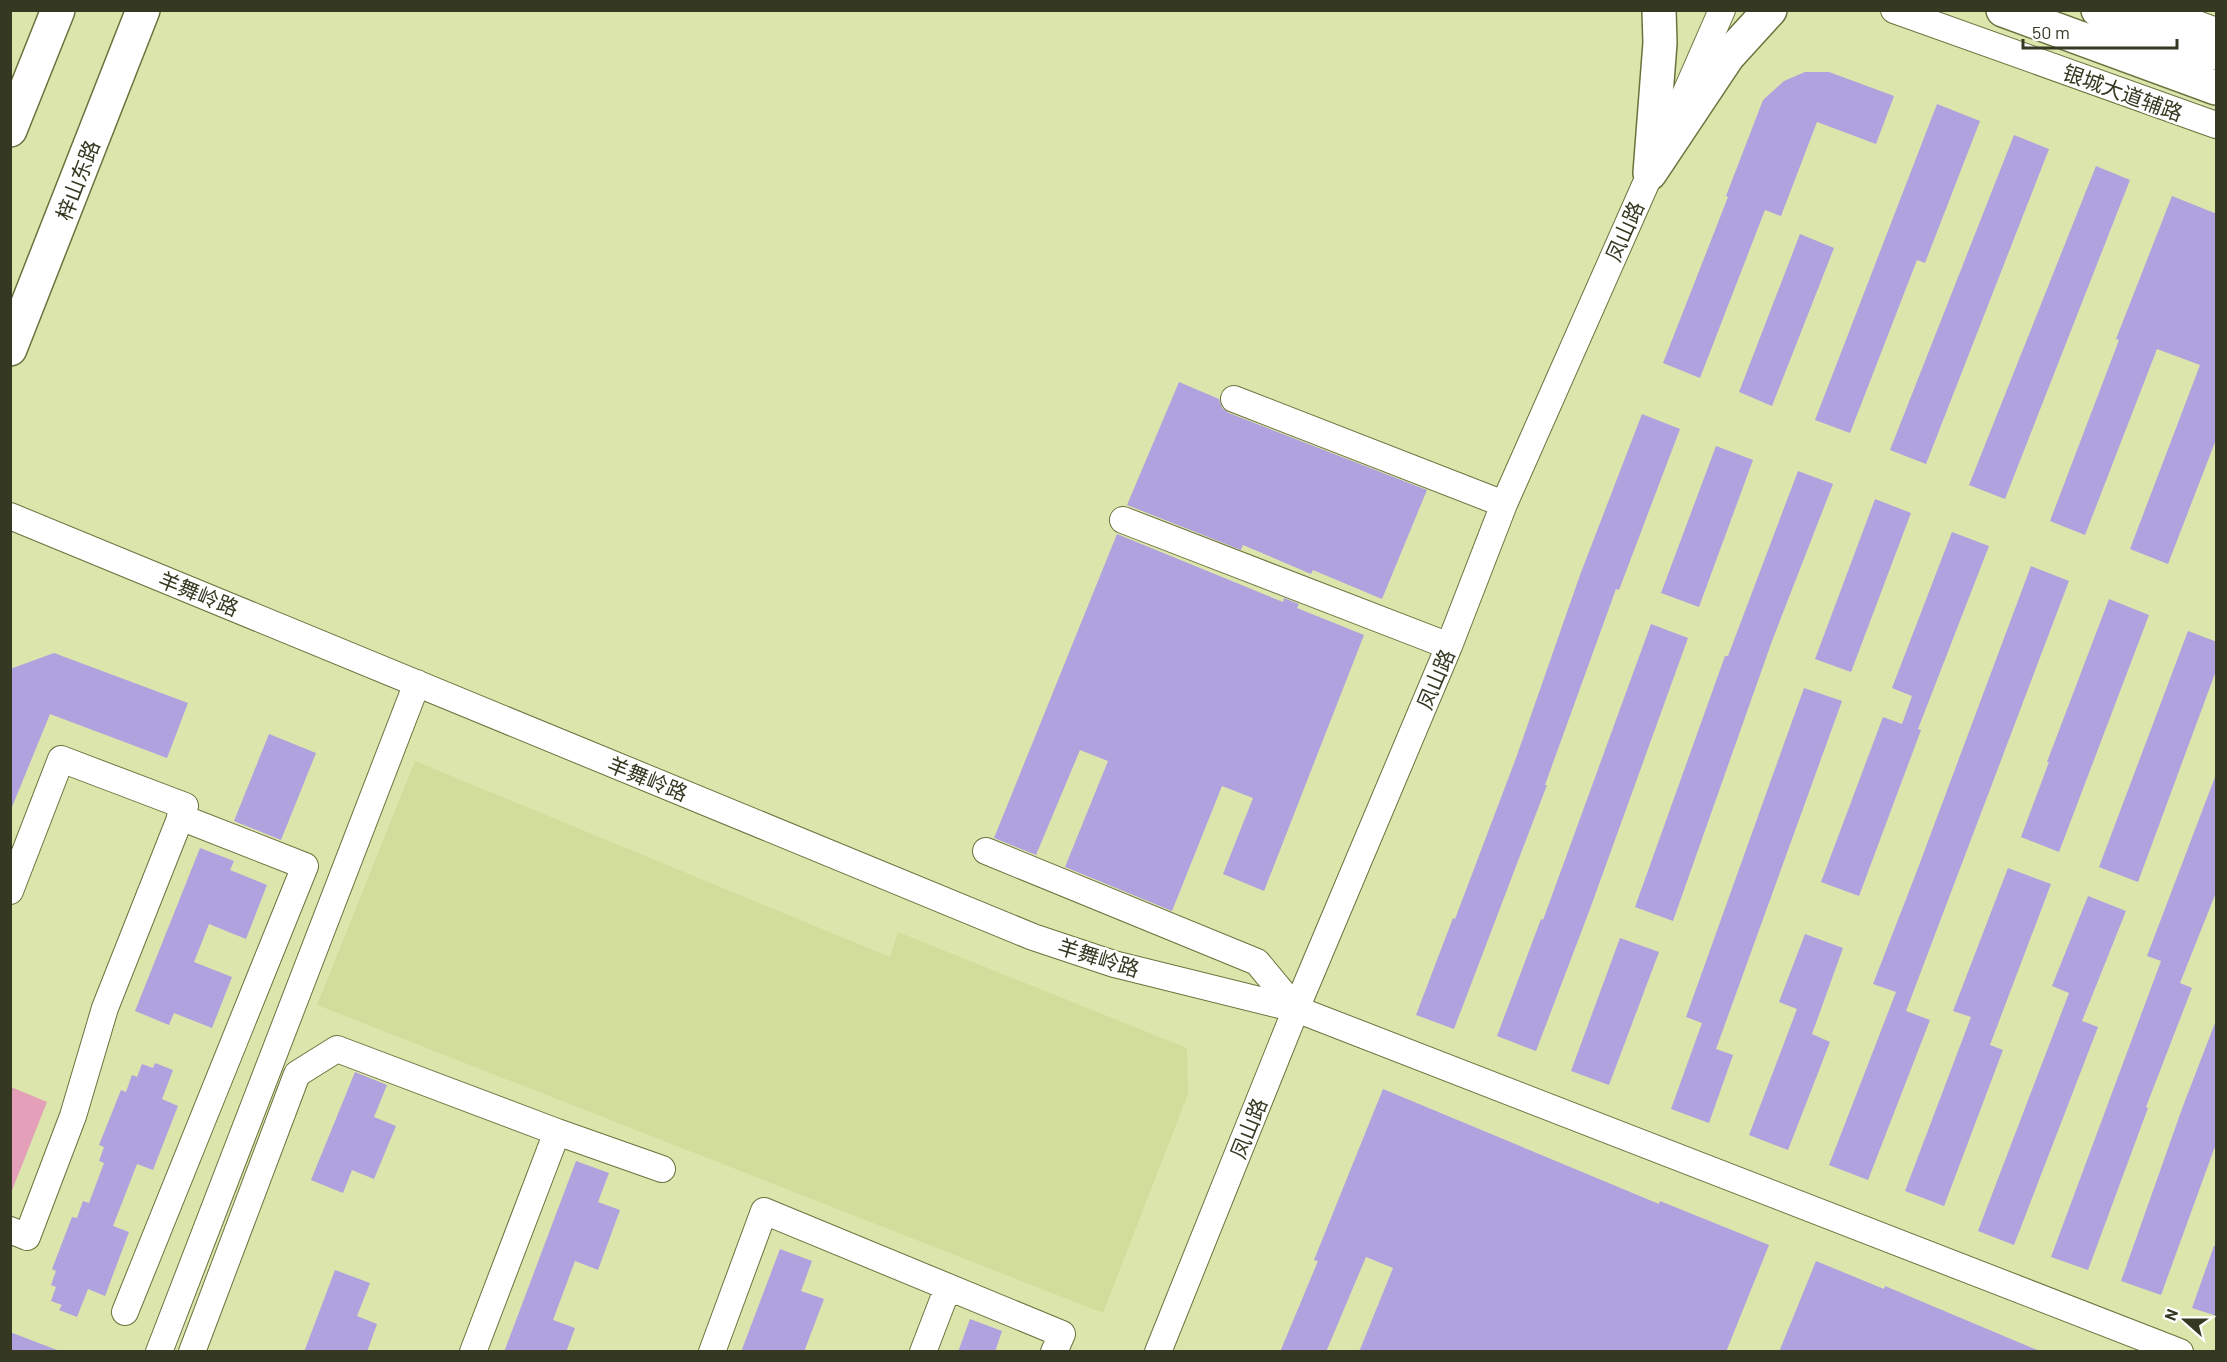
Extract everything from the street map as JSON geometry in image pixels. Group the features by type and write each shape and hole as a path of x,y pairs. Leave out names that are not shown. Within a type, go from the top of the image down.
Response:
{"main road":[{"path":"10,130 58,10"},
{"name":"梓山东路","path":"10,349 143,10"},
{"path":"1650,173 1660,43 1659,10"},
{"path":"1650,173 1728,56 1770,10"},
{"path":"2003,10 2217,88"},
{"path":"2098,10 2217,53"}],"street":[{"name":"凤山路","path":"1158,1352 1296,1009 1449,646 1504,504 1722,10"},
{"name":"银城大道辅路","path":"1894,10 2217,125"},
{"path":"2159,10 2217,31"},
{"path":"1234,399 1504,504"},
{"name":"羊舞岭路","path":"10,516 1033,937 1114,964 1296,1009 2180,1352"},
{"path":"1123,520 1449,646"},
{"path":"159,1352 417,683"},
{"path":"10,891 62,759 184,806 105,1008 73,1116 27,1237 10,1230"},
{"path":"125,1312 305,866 180,817"},
{"path":"986,851 1257,962 1296,1009"},
{"path":"192,1352 297,1074 337,1049 662,1169"},
{"path":"473,1352 557,1132"},
{"path":"712,1352 764,1211 1062,1334 1054,1352"},
{"path":"923,1352 948,1287"}],"shaded area":[{"path":"415,761 890,957 898,932 1187,1048 1188,1094 1103,1313 317,1005"},
{"path":"11,1087 47,1102 11,1193"}],"building":[{"path":"1805,72 1829,72 1894,96 1876,144 1817,122 1781,216 1765,210 1700,378 1663,363 1763,100 1784,81"},
{"path":"1937,104 1980,121 1925,263 1917,260 1850,433 1815,420"},
{"path":"2014,135 2049,149 1926,464 1890,450"},
{"path":"2096,166 2130,180 2005,499 1969,485"},
{"path":"2172,196 2217,214 2217,437 2168,564 2130,549 2200,365 2157,349 2085,535 2050,521 2119,340 2116,339"},
{"path":"1800,234 1834,248 1772,406 1739,392"},
{"path":"1179,382 1219,399 1222,408 1229,413 1427,490 1382,599 1313,570 1311,574 1243,545 1241,550 1127,505"},
{"path":"1642,414 1680,429 1619,590 1616,589 1545,785 1547,785 1454,1029 1416,1015 1516,758 1580,575"},
{"path":"1716,446 1753,460 1699,607 1661,593"},
{"path":"1798,471 1833,484 1772,641 1673,921 1635,907 1725,656 1728,656"},
{"path":"1875,499 1911,513 1851,672 1815,659"},
{"path":"1952,532 1989,546 1918,729 1921,730 1859,896 1821,882 1883,717 1902,724 1912,696 1892,688"},
{"path":"1117,534 1283,602 1284,598 1299,604 1297,608 1364,635 1264,891 1223,874 1253,798 1222,786 1172,911 1065,867 1108,761 1080,750 1036,855 994,838"},
{"path":"2031,566 2069,581 1906,1011 1930,1020 1868,1180 1829,1165 1896,992 1873,984"},
{"path":"2109,599 2149,615 2059,852 2021,837"},
{"path":"1651,624 1688,638 1536,1051 1497,1036 1541,919 1543,920"},
{"path":"2188,631 2217,642 2217,668 2138,882 2099,867"},
{"path":"54,653 188,703 167,758 50,714 10,812 10,669"},
{"path":"1804,688 1842,701 1716,1049 1733,1055 1709,1123 1671,1109 1702,1023 1686,1017"},
{"path":"269,734 316,753 281,840 234,821"},
{"path":"2215,777 2217,890 2180,983 2192,988 2146,1107 2148,1108 2088,1270 2051,1257 2161,961 2147,956"},
{"path":"200,848 234,861 230,870 267,885 246,939 209,924 194,962 232,977 212,1028 174,1013 169,1025 135,1011"},
{"path":"2008,868 2051,884 1990,1045 2003,1050 1944,1206 1905,1191 1971,1017 1953,1011"},
{"path":"2088,896 2126,911 2082,1021 2098,1027 2014,1245 1978,1231 2069,993 2052,986"},
{"path":"1805,934 1843,948 1812,1034 1830,1042 1788,1150 1749,1135 1797,1009 1779,1002"},
{"path":"1620,938 1659,952 1609,1085 1571,1071"},
{"path":"2215,1023 2217,1141 2161,1295 2121,1281"},
{"path":"155,1063 173,1070 162,1099 178,1106 153,1170 137,1164 113,1226 129,1232 105,1296 88,1289 77,1317 59,1310 62,1305 51,1301 56,1287 51,1285 56,1271 52,1269 72,1217 77,1218 83,1201 89,1203 104,1163 99,1161 104,1147 99,1145 121,1090 126,1092 132,1075 137,1077 142,1064 153,1068"},
{"path":"355,1072 387,1085 374,1117 396,1126 374,1179 352,1170 343,1193 311,1180"},
{"path":"1383,1089 1659,1204 1660,1201 1769,1245 1726,1352 1359,1352 1393,1268 1366,1257 1326,1352 1280,1352 1318,1261 1314,1260"},
{"path":"576,1161 609,1173 598,1202 620,1210 598,1270 575,1261 553,1320 575,1328 566,1352 504,1352"},
{"path":"2214,1246 2217,1246 2217,1316 2192,1308"},
{"path":"780,1249 812,1261 801,1291 824,1299 804,1352 741,1352"},
{"path":"1816,1261 1884,1289 1885,1286 2042,1352 1779,1352"},
{"path":"335,1270 370,1283 357,1316 377,1324 367,1352 304,1352"},
{"path":"970,1319 1002,1331 995,1352 958,1352"},
{"path":"10,1332 57,1350 57,1352 10,1352"}]}
